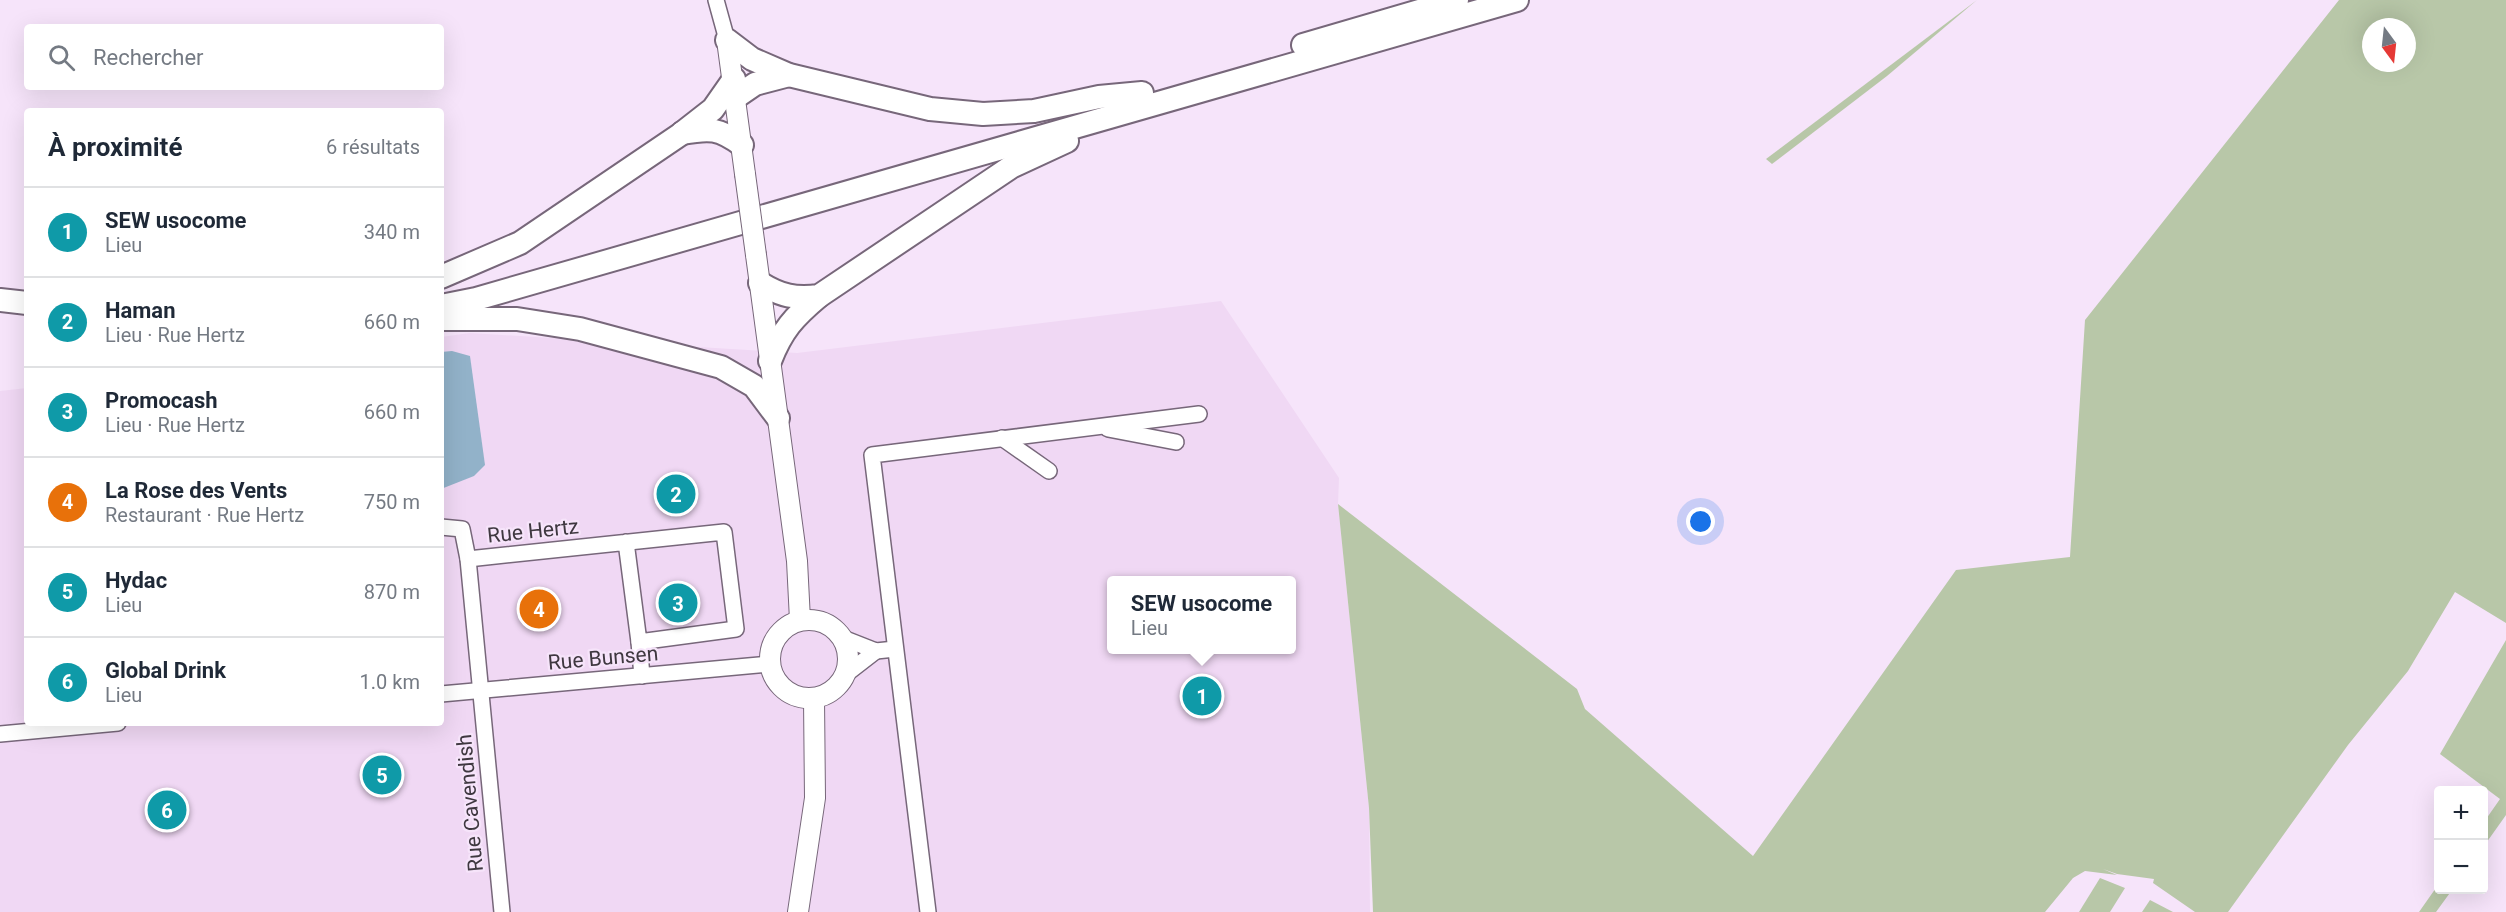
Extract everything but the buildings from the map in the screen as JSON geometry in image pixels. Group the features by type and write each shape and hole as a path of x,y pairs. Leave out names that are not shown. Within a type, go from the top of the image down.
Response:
{"highway":[{"path":"444,290 1142,93 1457,0"},
{"path":"444,305 476,299 1517,0"},
{"path":"727,40 753,59 789,75 930,109 983,114 1034,111 1099,97 1142,93"},
{"path":"444,276 520,243 681,134 735,88 789,75"},
{"path":"721,367 738,366 769,354 790,321 819,296 1011,167 1068,140 1153,113 1216,86"},
{"path":"681,134 705,129 723,132 742,145"},
{"path":"760,284 780,295 798,298 819,296"},
{"path":"0,286 24,289"},
{"path":"0,300 24,303"},
{"path":"444,319 517,319 579,329 721,367 754,386 778,418"}],"main road":[{"path":"727,40 797,561 800,620"},
{"path":"800,620 819,620 834,628 843,638 848,652 845,675 840,684 826,695 814,699 797,697 783,690 774,678 769,664 770,650 776,636 785,627 800,620"},
{"path":"798,912 815,798 814,699"}],"street":[{"path":"717,0 727,40"},
{"path":"928,912 872,455 1199,414"},
{"path":"1095,427 1176,442"},
{"path":"1002,438 1048,471"},
{"path":"444,527 462,529 468,559"},
{"name":"Rue Hertz","path":"480,691 468,559 724,532 736,629 639,642"},
{"path":"627,542 642,676"},
{"path":"843,638 876,651 895,649"},
{"path":"845,675 876,651"},
{"name":"Rue Bunsen","path":"444,694 769,664"},
{"name":"Rue Cavendish","path":"480,691 502,912"},
{"path":"0,734 86,726"}],"shaded area":[{"path":"1221,301 1339,478 1338,504 1369,808 1370,912 0,912 0,391 24,388 24,726 444,726 444,337 470,333 797,353"}],"green space":[{"path":"1977,0 1887,76 1772,164 1766,159"},
{"path":"2339,0 2506,0 2506,623 2455,592 2408,671 2348,745 2228,912 2195,912 2153,883 2154,879 2117,874 2103,869 2117,875 2085,871 2073,878 2045,912 1373,912 1369,808 1338,504 1577,689 1585,709 1753,856 1956,570 2070,557 2085,320"},
{"path":"2506,640 2506,815 2488,840 2488,816 2500,799 2488,790 2488,786 2483,786 2440,754"},
{"path":"2100,878 2125,888 2110,912 2079,912"},
{"path":"2434,891 2434,894 2449,894 2436,912 2419,912"},
{"path":"2150,900 2173,912 2142,912"}],"water":[{"path":"452,351 470,356 485,465 474,476 444,488 444,352"}],"place":[{"name":"Haman","path":"676,494"},
{"name":"Promocash","path":"678,603"},
{"name":"La Rose des Vents","path":"539,609"},
{"name":"SEW usocome","path":"1202,696"},
{"name":"Hydac","path":"382,775"},
{"name":"Global Drink","path":"167,810"}]}
